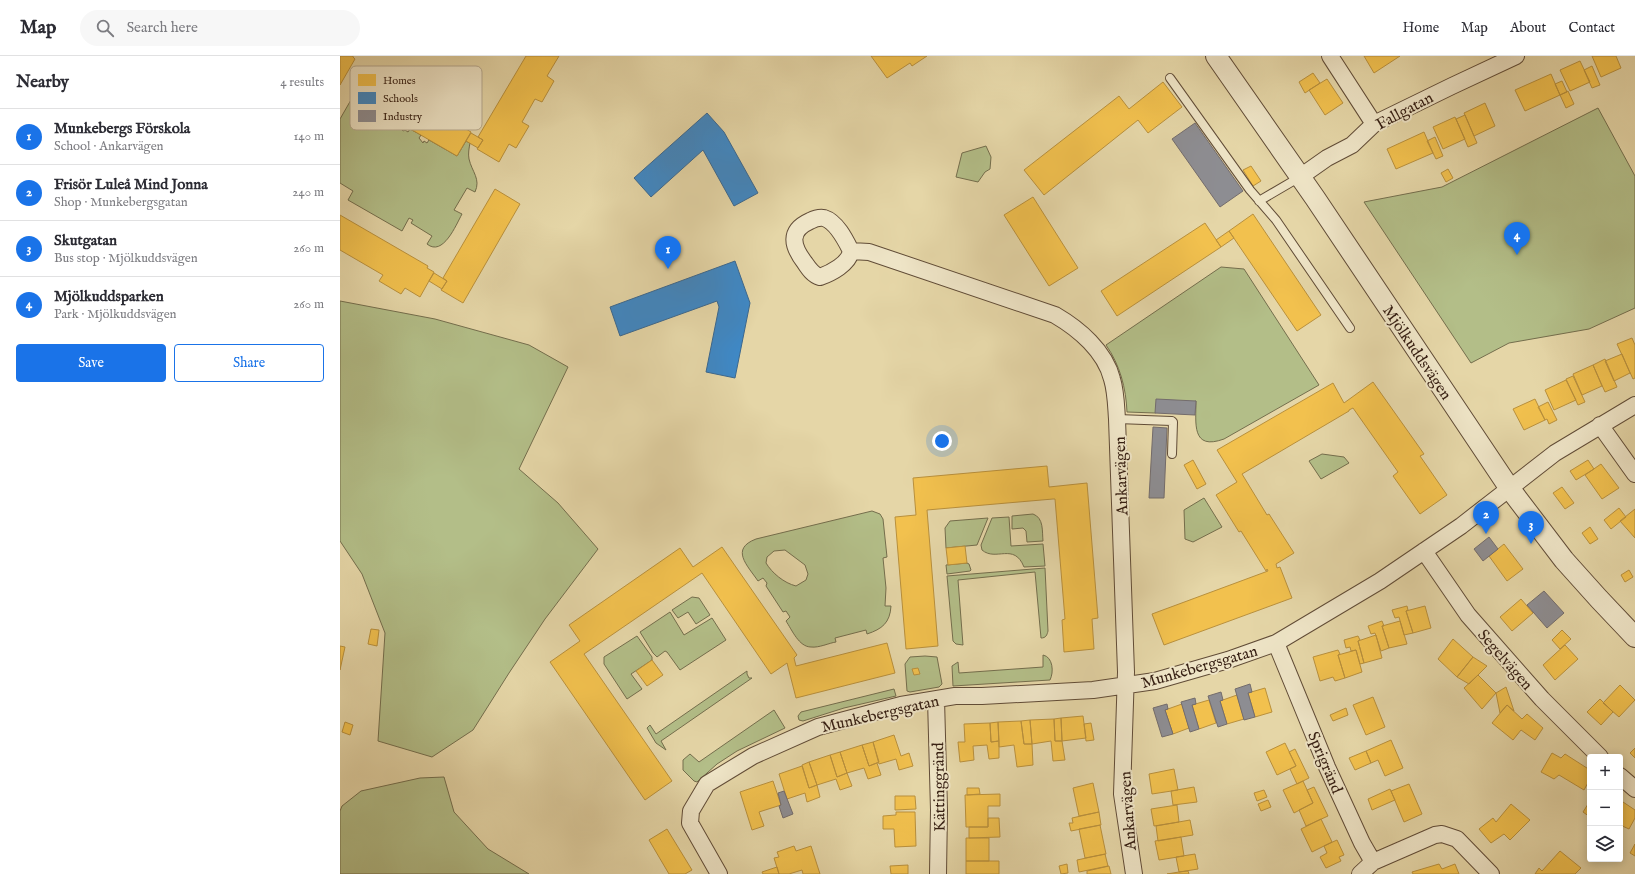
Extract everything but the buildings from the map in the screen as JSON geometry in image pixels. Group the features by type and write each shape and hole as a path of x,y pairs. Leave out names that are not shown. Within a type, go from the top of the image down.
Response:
{"street":[{"name":"Mjölkuddsvägen","path":"1216,56 1300,177 1510,489 1564,560 1599,600 1635,637"},
{"path":"1330,56 1374,124"},
{"name":"Fallgatan","path":"1300,177 1328,158 1352,145 1374,124 1516,56"},
{"name":"Ankarvägen","path":"851,251 862,251 876,255 1056,316 1069,323 1092,344 1110,372 1116,399 1126,685 1122,794 1134,874"},
{"name":"Munkebergsgatan","path":"719,874 690,823 691,811 707,784 753,756 818,727 901,705 955,696 1093,690 1155,681 1214,664 1276,643 1380,581 1461,526 1555,453 1635,405"},
{"path":"1600,425 1635,474"},
{"name":"Segelvägen","path":"1424,551 1468,615 1542,699 1597,754"},
{"name":"Sprigränd","path":"1276,643 1327,768 1362,843 1373,862"},
{"name":"Kättinggränd","path":"936,699 939,810 938,874"},
{"path":"1623,779 1635,789"},
{"path":"1360,874 1373,862 1435,835 1442,834 1457,839 1491,874"}],"lane":[{"path":"1170,78 1250,190 1276,220 1350,328"},
{"path":"1259,201 1300,177"},
{"path":"1117,419 1172,420 1172,454"}],"green space":[{"path":"350,102 350,130 405,130 408,132 412,130 421,135 419,138 423,143 424,141 427,143 429,140 457,156 466,141 470,143 470,164 477,179 477,187 475,192 467,188 454,210 462,214 453,232 444,243 433,247 427,244 432,236 411,223 413,220 409,218 402,231 348,200 353,191 340,183 340,119"},
{"path":"1598,108 1635,176 1635,308 1589,329 1509,343 1471,363 1364,202 1442,187"},
{"path":"986,146 991,157 990,169 985,172 978,182 956,177 962,153"},
{"path":"1221,267 1244,269 1319,385 1224,439 1213,442 1206,441 1201,438 1198,433 1196,426 1196,401 1155,413 1127,412 1125,394 1119,369 1106,345"},
{"path":"340,301 435,319 529,345 568,367 519,469 558,503 598,549 545,619 473,730 432,757 378,741 385,633 362,574 340,541"},
{"path":"1322,454 1344,457 1349,463 1321,479 1309,461"},
{"path":"1204,498 1222,527 1193,542 1185,539 1184,510"},
{"path":"872,511 880,514 883,519 887,557 883,558 886,588 885,606 891,606 887,621 877,630 867,634 866,630 835,638 836,642 817,647 811,647 803,644 796,637 786,621 790,617 786,611 783,612 766,586 767,583 763,578 758,581 743,558 742,552 744,548 748,543 756,539","holes":["785,550 805,565 808,574 806,580 796,586 787,583 779,577 766,563 767,557 774,551"]},
{"path":"1033,514 1039,518 1041,522 1043,541 1027,542 1026,531 1023,528 1012,529 1012,516"},
{"path":"1009,517 1011,546 1043,544 1045,566 1024,567 1015,555 993,554 982,550 981,545 992,518"},
{"path":"988,518 977,545 946,548 945,528 950,521"},
{"path":"969,564 970,571 947,574 946,565"},
{"path":"1045,568 1048,631 1045,637 1041,638 1035,572 958,580 963,645 956,644 953,641 947,576"},
{"path":"692,597 699,598 710,615 696,624 688,612 678,618 672,610"},
{"path":"670,612 684,635 712,618 726,640 680,670 667,652 665,651 657,657 640,632"},
{"path":"637,636 652,657 652,660 631,674 642,689 627,699 604,664 604,657"},
{"path":"1043,655 1049,659 1052,665 1050,680 953,686 952,666 958,662 959,673 1043,667"},
{"path":"910,657 937,657 942,684 939,687 910,692 907,691 905,664"},
{"path":"747,671 749,678 752,678 661,741 666,750 656,743 647,728 650,725 656,734"},
{"path":"894,689 896,696 844,708 803,721 799,720 798,716 801,712"},
{"path":"774,710 785,728 737,751 717,764 697,782 683,770 683,760 690,754 699,762"},
{"path":"444,777 454,812 488,849 529,874 340,874 340,811 342,806 361,791 420,778"}],"place":[{"name":"Mjölkuddsparken","path":"1517,255"},
{"name":"Munkebergs Förskola","path":"668,269"},
{"name":"Frisör Luleå Mind Jonna","path":"1486,534"},
{"name":"Skutgatan","path":"1531,544"}]}
